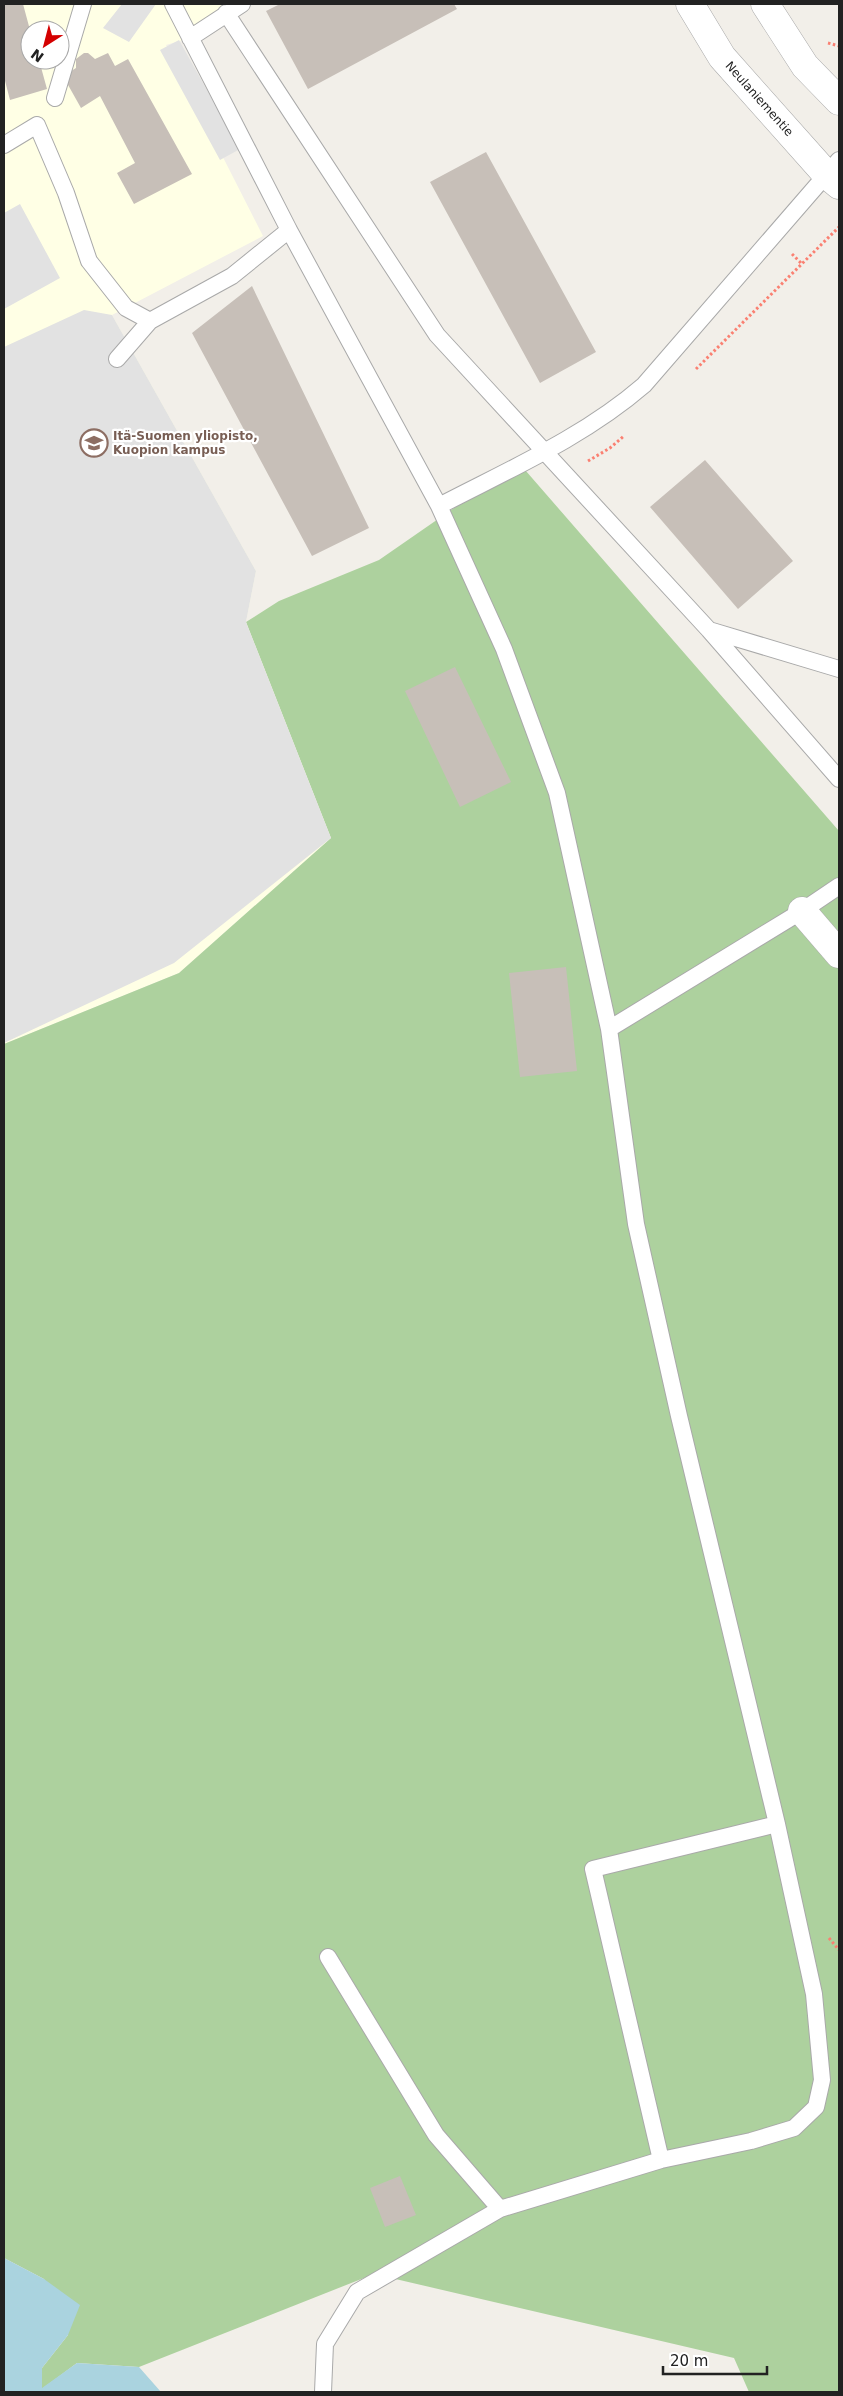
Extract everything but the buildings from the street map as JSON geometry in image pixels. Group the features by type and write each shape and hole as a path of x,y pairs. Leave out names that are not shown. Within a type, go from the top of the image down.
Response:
{"street":[{"name":"Neulaniementie","path":"690,4 722,57 835,173"},
{"path":"765,4 806,66 839,101"},
{"path":"802,911 839,954"}],"lane":[{"path":"55,98 83,4"},
{"path":"172,4 289,230 439,506 504,648 557,793 609,1029 636,1224 679,1416 777,1824 814,1994 822,2080 816,2107 794,2128 751,2141 661,2160 500,2209 356,2292 325,2344 323,2392"},
{"path":"190,38 242,4"},
{"path":"226,13 437,335 709,630 839,779"},
{"path":"4,145 38,125 66,193 89,261 126,308 150,321"},
{"path":"439,506 544,452 619,407 644,385 835,173"},
{"path":"117,359 150,321 232,276 289,230"},
{"path":"709,630 839,669"},
{"path":"609,1029 802,911 839,886"},
{"path":"661,2160 593,1869 777,1824"},
{"path":"328,1957 436,2135 500,2209"}],"path":[{"path":"827,43 839,46"}],"shaded area":[{"name":"Itä-Suomen yliopisto, Kuopion kampus","path":"4,4 242,4 190,38 166,45 263,236 112,315 256,571 246,622 331,838 179,973 4,1044"},
{"path":"122,4 156,4 129,42 103,28"},
{"path":"179,40 240,149 220,160 160,50"},
{"path":"20,204 60,278 4,309 4,213"},
{"name":"Itä-Suomen yliopisto, Kuopion kampus","path":"84,310 112,315 256,571 246,622 331,838 174,963 4,1043 4,347"}],"green space":[{"path":"519,463 839,831 839,2392 749,2392 734,2358 374,2274 139,2367 77,2363 42,2389 42,2368 68,2335 44,2279 4,2258 4,1044 179,973 331,838 246,622 279,601 379,560"}],"water":[{"path":"4,2258 44,2279 80,2305 68,2335 42,2368 42,2388 77,2363 139,2367 161,2392 4,2392"}],"place":[{"name":"Itä-Suomen yliopisto, Kuopion kampus","path":"94,443"}]}
